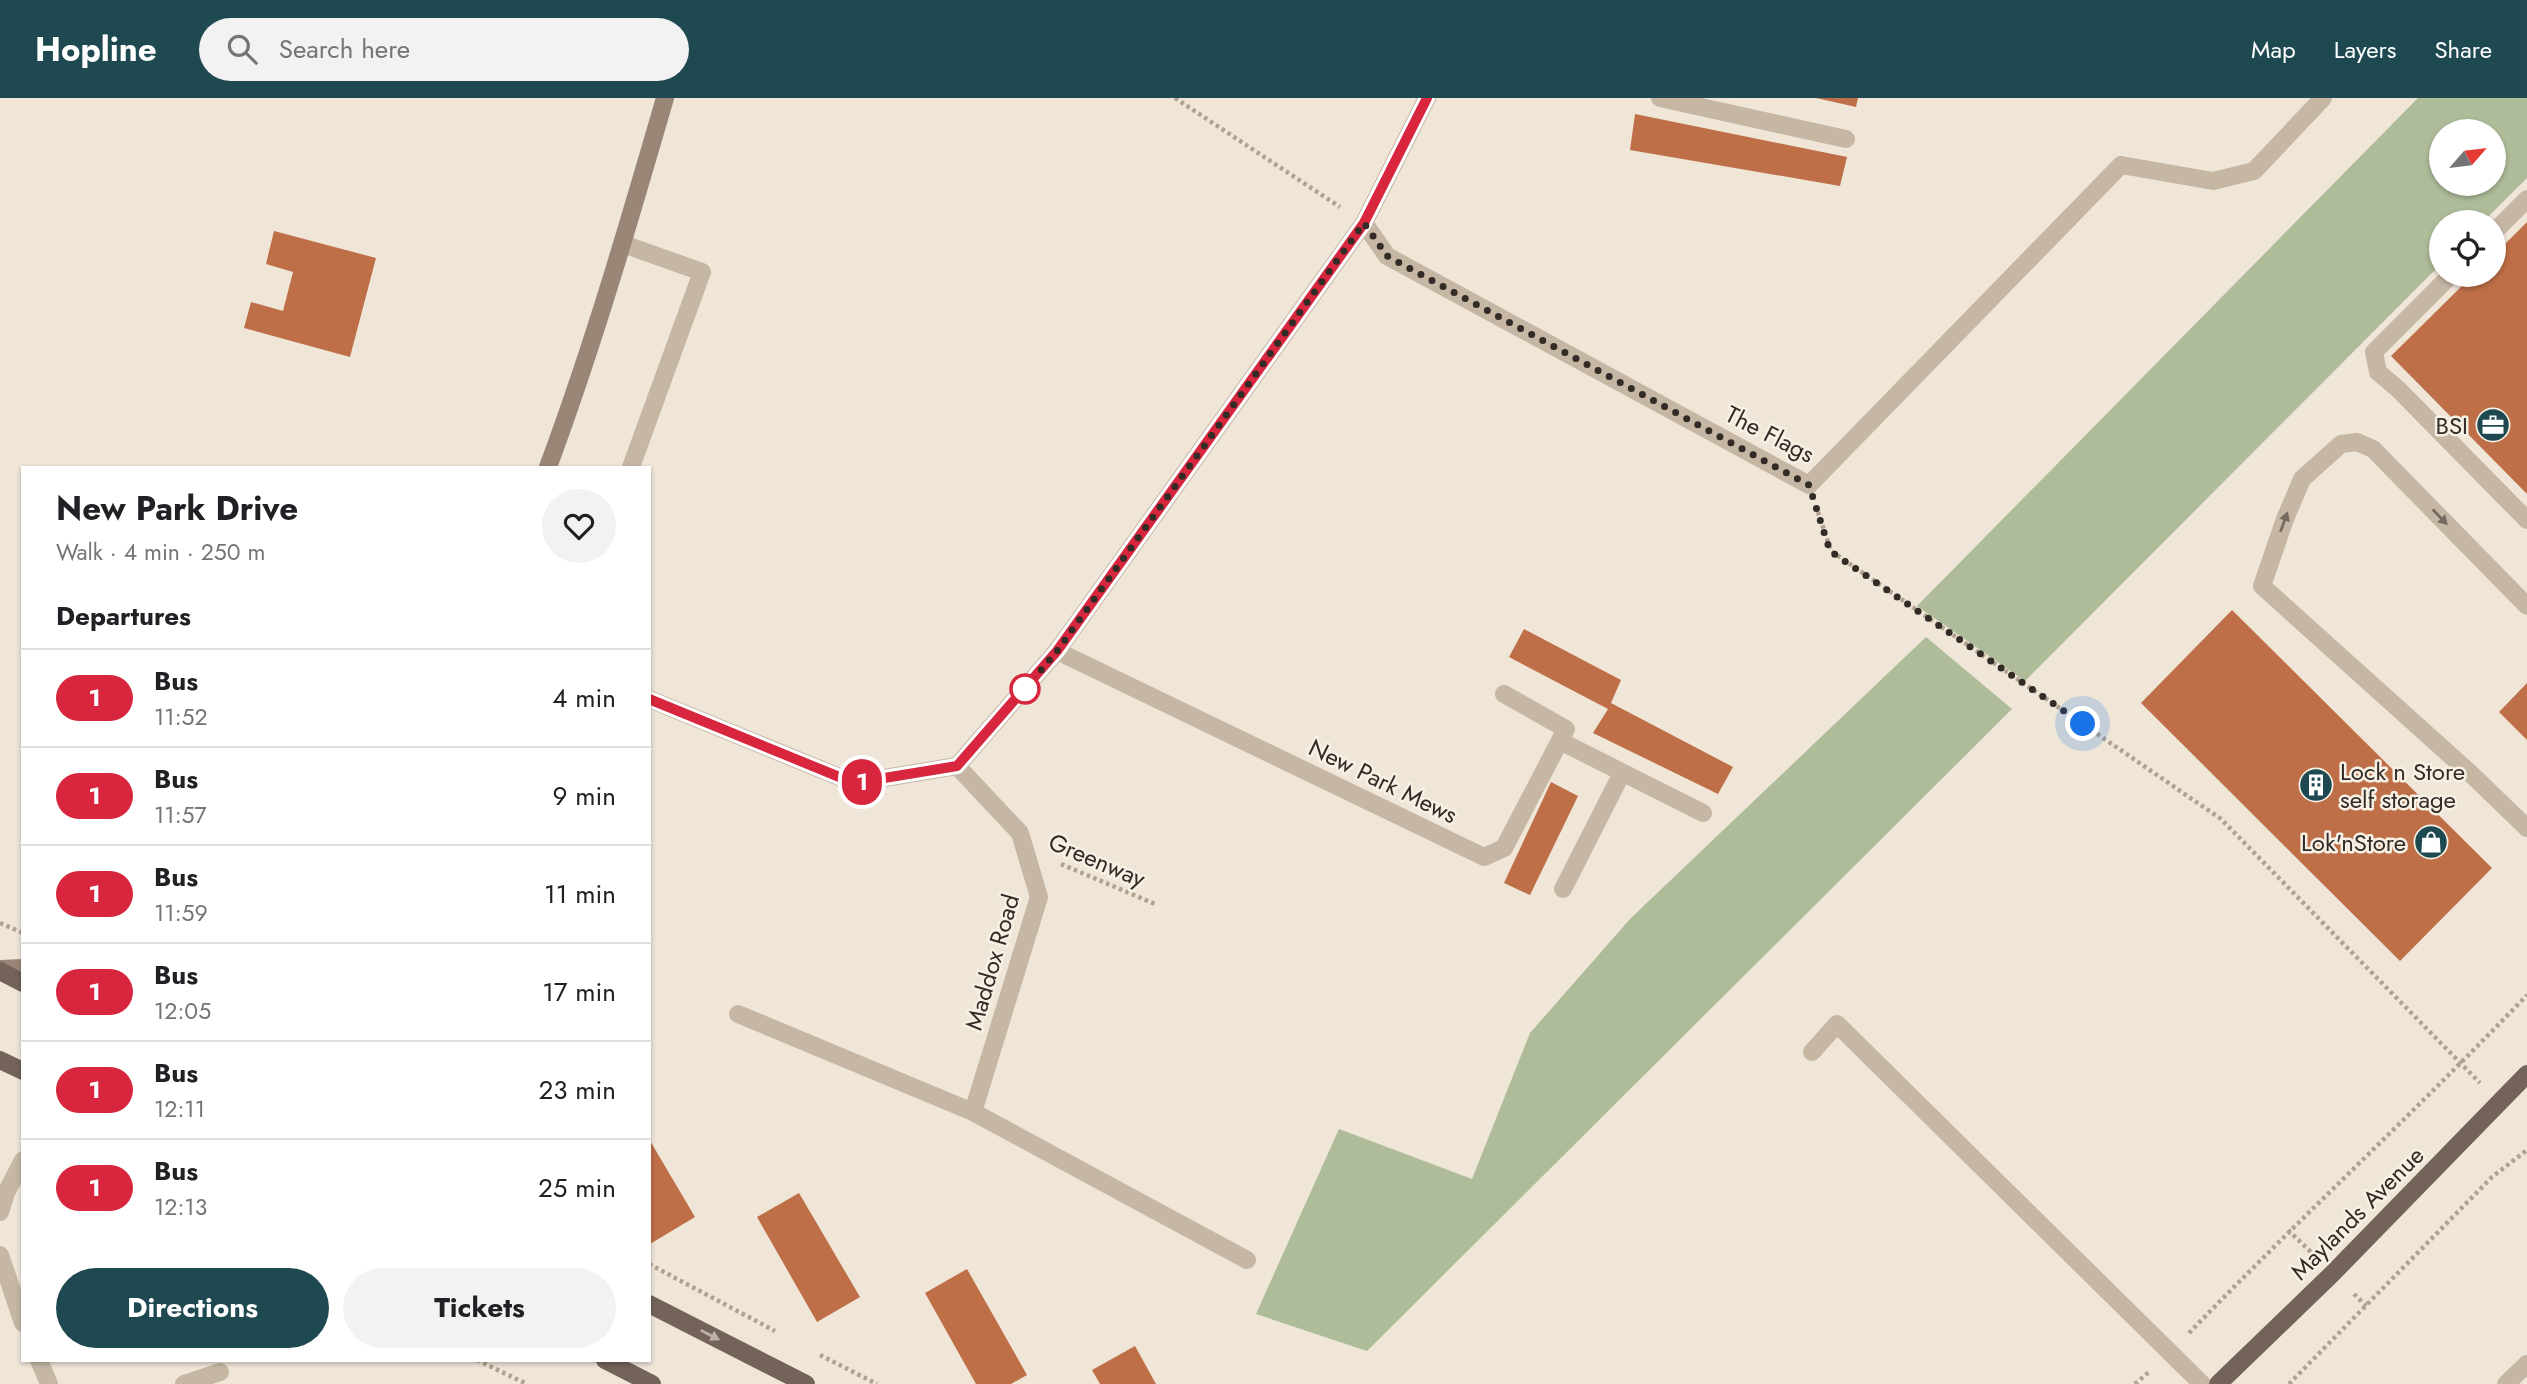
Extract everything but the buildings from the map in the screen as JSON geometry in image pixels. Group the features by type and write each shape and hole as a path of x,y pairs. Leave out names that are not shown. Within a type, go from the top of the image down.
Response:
{"main road":[{"path":"0,970 21,982"},
{"path":"0,1060 21,1070"},
{"name":"Maylands Avenue","path":"2218,1384 2342,1264 2527,1074"},
{"path":"651,1305 806,1384"},
{"path":"609,1362 652,1384"}],"street":[{"path":"548,466 623,244 665,98"},
{"path":"651,700 854,783 957,766 1057,651 1364,223 1427,98"},
{"path":"1660,98 1846,139"},
{"name":"The Flags","path":"1364,223 1387,256 1809,485 2121,165 2213,181 2254,171 2323,98"},
{"path":"2506,220 2527,199"},
{"path":"623,244 702,272 631,466"},
{"path":"2439,287 2374,352 2378,372 2527,520"},
{"path":"2527,606 2373,449 2357,442 2341,444 2302,479 2262,586 2470,773 2527,828"},
{"name":"New Park Mews","path":"1057,651 1484,857 1504,848 1560,741"},
{"path":"1504,694 1566,729 1560,741 1703,813"},
{"name":"Maddox Road","path":"957,766 1020,833 1039,897 973,1112"},
{"path":"1563,890 1622,773"},
{"path":"0,970 21,968"},
{"path":"738,1014 973,1112 1247,1260"},
{"path":"1812,1052 1837,1024 2202,1384"},
{"path":"0,1212 6,1193 21,1164"},
{"path":"0,1255 21,1317"},
{"path":"40,1362 49,1384"},
{"path":"2506,1384 2527,1364"},
{"path":"184,1384 220,1371"}],"path":[{"path":"1175,98 1364,223"},
{"path":"1809,485 1830,551 2221,819 2461,1063"},
{"name":"Greenway","path":"1025,848 1155,904"},
{"path":"0,923 21,932"},
{"path":"2205,1316 2288,1230 2461,1063 2527,995"},
{"path":"2289,1384 2491,1177 2527,1150"},
{"path":"651,1265 778,1333"},
{"path":"815,1352 877,1384"},
{"path":"481,1362 527,1384"},
{"path":"2135,1384 2145,1376"}],"green space":[{"path":"2418,98 2527,98 2527,178 2495,210 2429,210 2429,276 2025,681 1917,606"},
{"path":"1926,637 2012,709 1367,1351 1256,1314 1339,1129 1472,1179 1530,1033 1630,919"}],"bus line":[{"name":"1","path":"651,700 854,783 957,766 1057,651 1364,223 1427,98"}],"place":[{"name":"BSI","path":"2493,425"},
{"name":"Lock n Store self storage","path":"2316,785"},
{"name":"Lok'nStore","path":"2431,842"}],"route":[{"path":"1025,689 1057,651 1364,223 1387,256 1809,485 1830,551 2083,724"}]}
